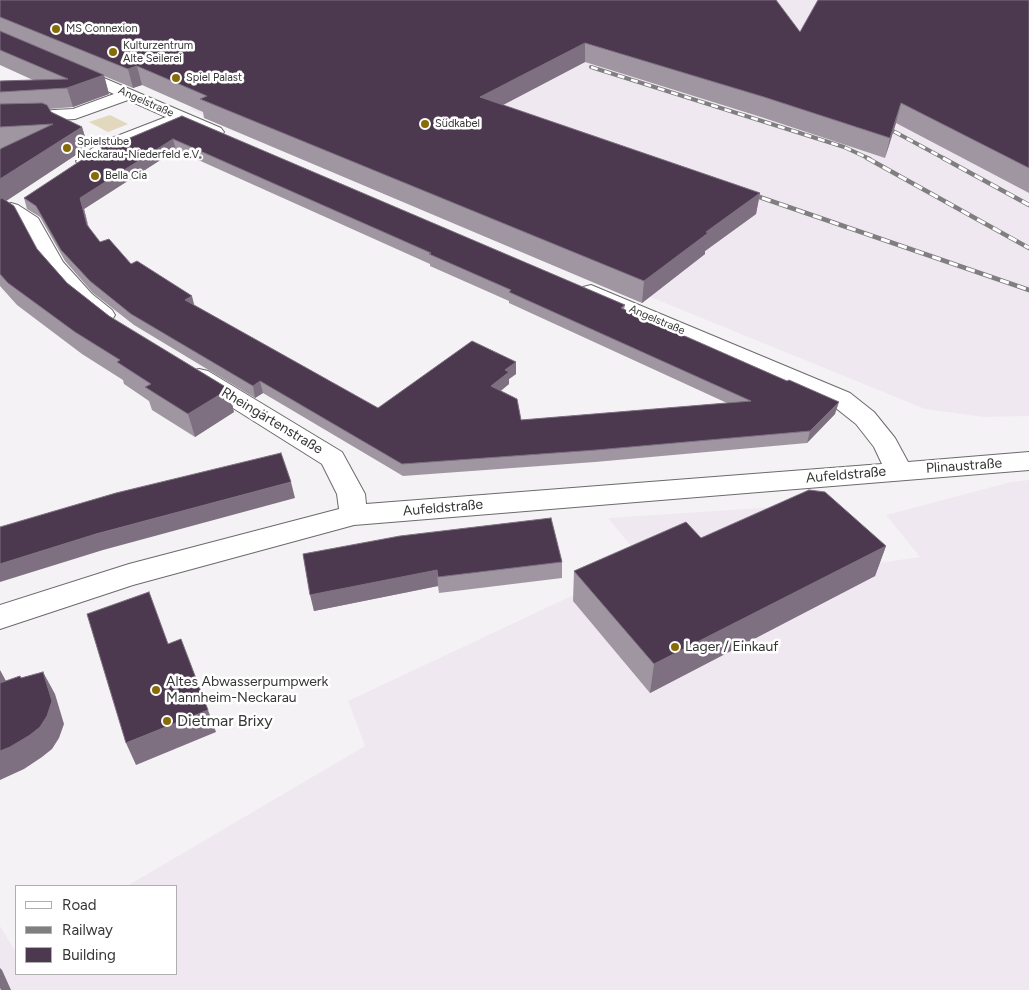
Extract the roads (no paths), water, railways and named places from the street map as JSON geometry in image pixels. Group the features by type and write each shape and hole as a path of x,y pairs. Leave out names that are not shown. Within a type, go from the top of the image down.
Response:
{"street":[{"name":"Angelstraße","path":"60,64 236,140"},
{"path":"0,118 72,122 129,94"},
{"path":"66,173 105,148 181,117"},
{"path":"88,138 105,148"},
{"path":"12,207 31,222 54,265 84,299 118,326"},
{"name":"Angelstraße","path":"575,285 842,399 865,418 886,444 899,471"},
{"name":"Rheingärtenstraße","path":"183,367 332,458 351,494 354,516"},
{"name":"Plinaustraße","path":"899,471 1029,461"},
{"name":"Aufeldstraße","path":"0,617 130,575 354,516 899,471"}],"railway":[{"path":"591,67 844,147 870,159"},
{"path":"882,125 945,159"},
{"path":"867,158 1029,248"},
{"path":"943,158 1029,205"},
{"path":"745,192 1029,290"}],"place":[{"name":"MS Connexion","path":"56,29"},
{"name":"Kulturzentrum Alte Seilerei","path":"113,52"},
{"name":"Spiel Palast","path":"176,78"},
{"name":"Südkabel","path":"425,124"},
{"name":"Spielstube Neckarau-Niederfeld e.V.","path":"67,148"},
{"name":"Bella Cia","path":"95,176"},
{"name":"Lager / Einkauf","path":"675,647"},
{"name":"Altes Abwasserpumpwerk Mannheim-Neckarau","path":"156,690"},
{"name":"Dietmar Brixy","path":"167,721"}]}
